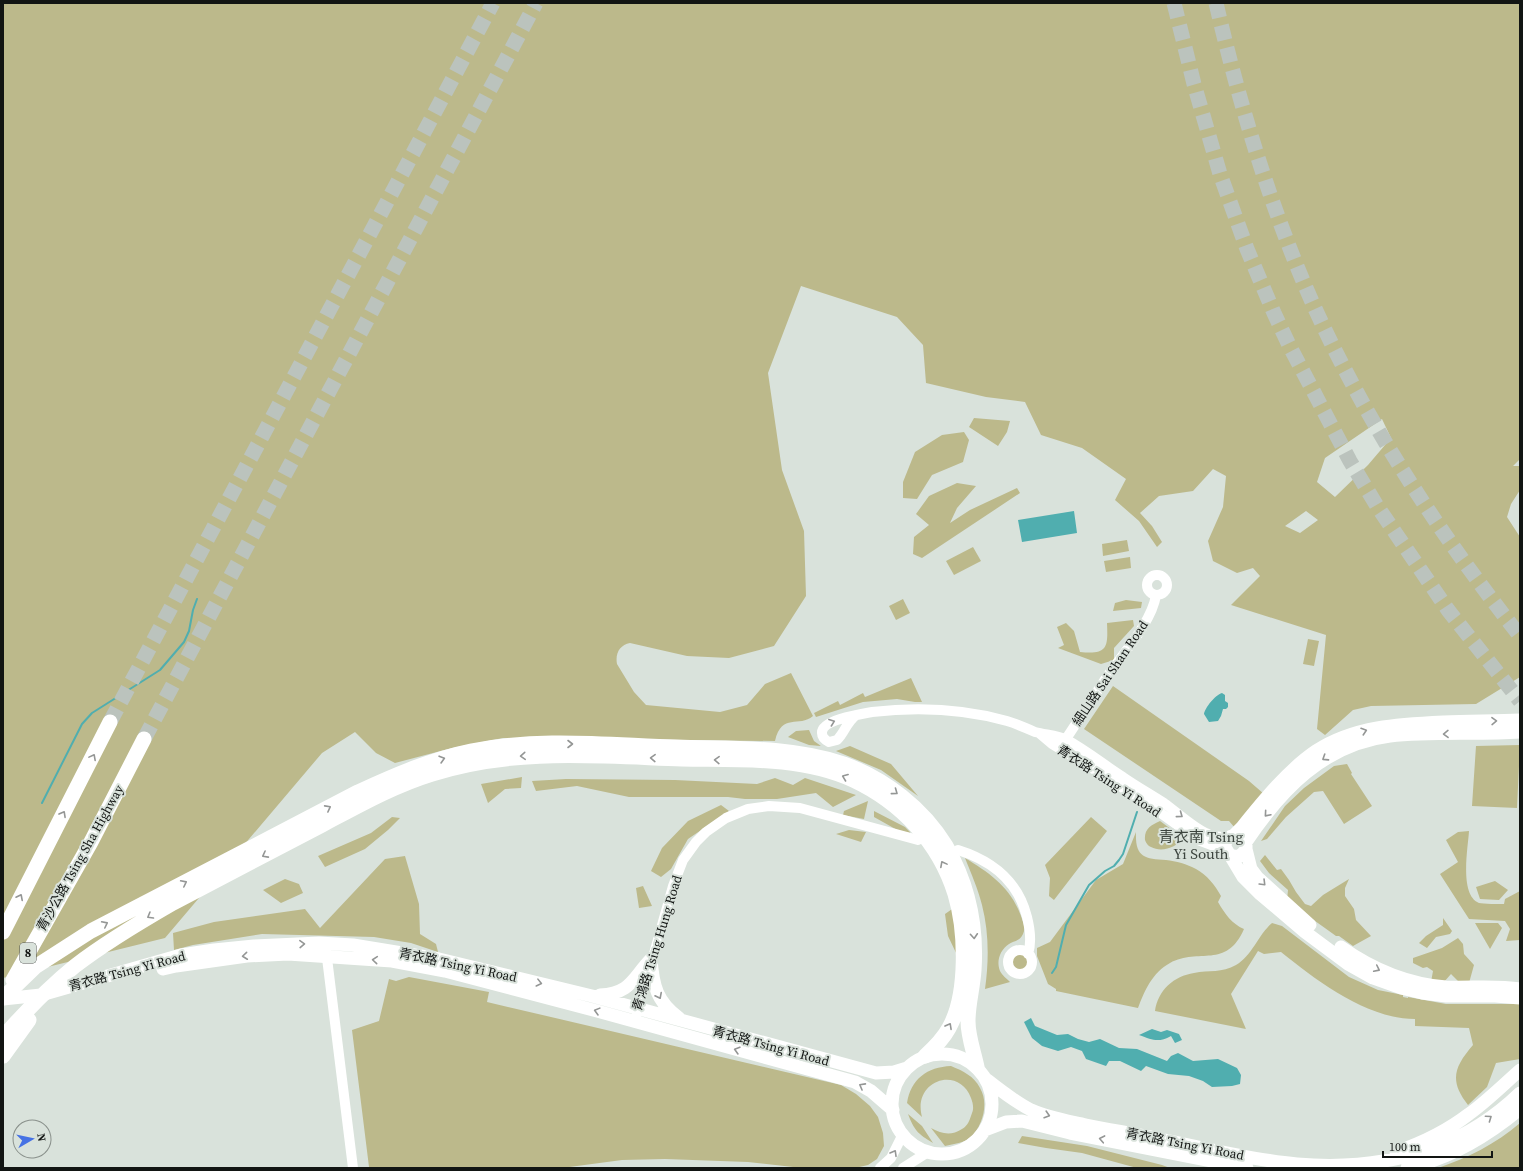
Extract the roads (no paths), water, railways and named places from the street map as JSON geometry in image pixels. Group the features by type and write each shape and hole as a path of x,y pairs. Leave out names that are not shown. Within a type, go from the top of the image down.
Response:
{"highway":[{"path":"3,932 110,722"},
{"name":"青沙公路 Tsing Sha Highway","path":"3,998 90,842 144,739"},
{"path":"3,1037 22,1015 75,966 173,903 297,832 358,792 405,771 449,756 494,747 548,744 781,751 815,756 859,770 887,786 911,804 924,817 944,844 962,879 963,954 961,982 957,1006 949,1028 938,1044 925,1056"},
{"path":"3,998 35,967 92,931 297,832 408,782 450,768 509,757 571,755 761,761 811,767 852,779 880,794 904,813 926,838 972,915 975,950 968,1010 968,1025 970,1037 982,1073"},
{"path":"3,1011 29,981 74,941"},
{"path":"3,1056 28,1021 75,966"}],"main road":[{"path":"1230,843 1290,772 1316,751 1342,738 1373,728 1407,724 1520,720"},
{"path":"1230,843 1235,856 1240,856 1266,815 1306,772 1324,759 1348,746 1379,738 1399,735 1520,732"},
{"path":"1230,843 1240,836 1246,846 1251,869 1257,877 1285,904 1318,932 1356,958 1378,969 1423,984 1446,987 1496,987 1520,989"},
{"path":"1230,843 1247,882 1270,904 1305,932 1352,966 1373,978 1401,988 1422,993 1446,996 1495,996 1520,998"},
{"name":"青衣路 Tsing Yi Road","path":"3,1006 50,1000 176,966 247,956 326,950 353,945 439,959 592,996 636,1015 686,1022 876,1073 894,1072 906,1068"},
{"name":"青衣路 Tsing Yi Road","path":"3,998 41,995 181,955 254,946 326,950 445,971 636,1015 855,1082 871,1091 893,1110"},
{"path":"592,996 612,994 623,990 632,983 651,959"},
{"path":"651,959 654,982 659,997 668,1010 686,1022"},
{"name":"青衣路 Tsing Yi Road","path":"982,1073 992,1100 992,1112 985,1130 974,1143 961,1151 944,1154 928,1152 910,1142 903,1134 896,1122 893,1110 894,1090 899,1078 906,1068 925,1056 939,1053 954,1054 966,1059 1012,1098 1031,1110 1064,1120 1210,1155 1247,1168"},
{"path":"1362,1164 1413,1146 1465,1117 1495,1093 1520,1070"},
{"name":"青衣路 Tsing Yi Road","path":"985,1130 1006,1122 1022,1121 1070,1133 1210,1155 1326,1166 1362,1164 1402,1158 1426,1152 1479,1126 1518,1100"},
{"name":"青衣路 Tsing Yi Road","path":"1407,1168 1434,1161 1469,1146 1495,1129 1518,1100"}],"street":[{"name":"細山路 Sai Shan Road","path":"1063,744 1144,623 1154,605 1156,595"},
{"name":"青衣路 Tsing Yi Road","path":"856,715 901,710 958,712 1007,721 1037,732 1057,736 1063,744 1111,780 1198,840 1214,846 1230,843"},
{"name":"青鴻路 Tsing Hung Road","path":"636,1015 672,886 684,860 696,842 706,832 726,818 748,809 769,806 800,808 918,840"},
{"path":"958,850 987,862 1010,882 1025,909 1029,924 1030,947 1028,954"},
{"path":"326,950 353,1168"},
{"path":"880,1168 891,1158 903,1134"},
{"path":"903,1168 928,1152"}],"water":[{"path":"1074,511 1077,533 1022,542 1018,520"},
{"path":"1222,693 1225,695 1225,701 1228,703 1228,707 1223,709 1218,721 1209,722 1204,714 1205,711 1213,699"},
{"path":"1031,1018 1035,1026 1057,1035 1068,1034 1089,1042 1100,1039 1119,1048 1137,1049 1167,1061 1171,1056 1178,1053 1193,1061 1218,1059 1237,1068 1241,1075 1240,1084 1212,1087 1203,1081 1189,1076 1168,1074 1146,1066 1141,1071 1120,1061 1109,1061 1106,1066 1086,1059 1082,1051 1071,1047 1058,1051 1042,1046 1032,1038 1024,1022"},
{"path":"1152,1029 1161,1032 1167,1030 1179,1034 1182,1040 1175,1043 1171,1036 1162,1040 1155,1040 1139,1035"}],"waterway":[{"path":"42,803 82,724 92,713 160,670 184,642 189,631 193,610 197,599"},
{"path":"1052,973 1056,967 1066,925 1089,885 1105,871 1114,866 1123,854 1137,812"}],"tunnel":[{"path":"110,722 493,3"},
{"path":"144,739 536,3"},
{"path":"1174,3 1194,84 1220,174 1247,249 1289,345 1350,461 1377,506 1448,610 1520,701"},
{"path":"1216,3 1235,80 1257,156 1297,267 1334,348 1381,435 1406,476 1461,558 1520,636"}],"district":[{"name":"青衣南 Tsing Yi South","path":"1201,844"}]}
